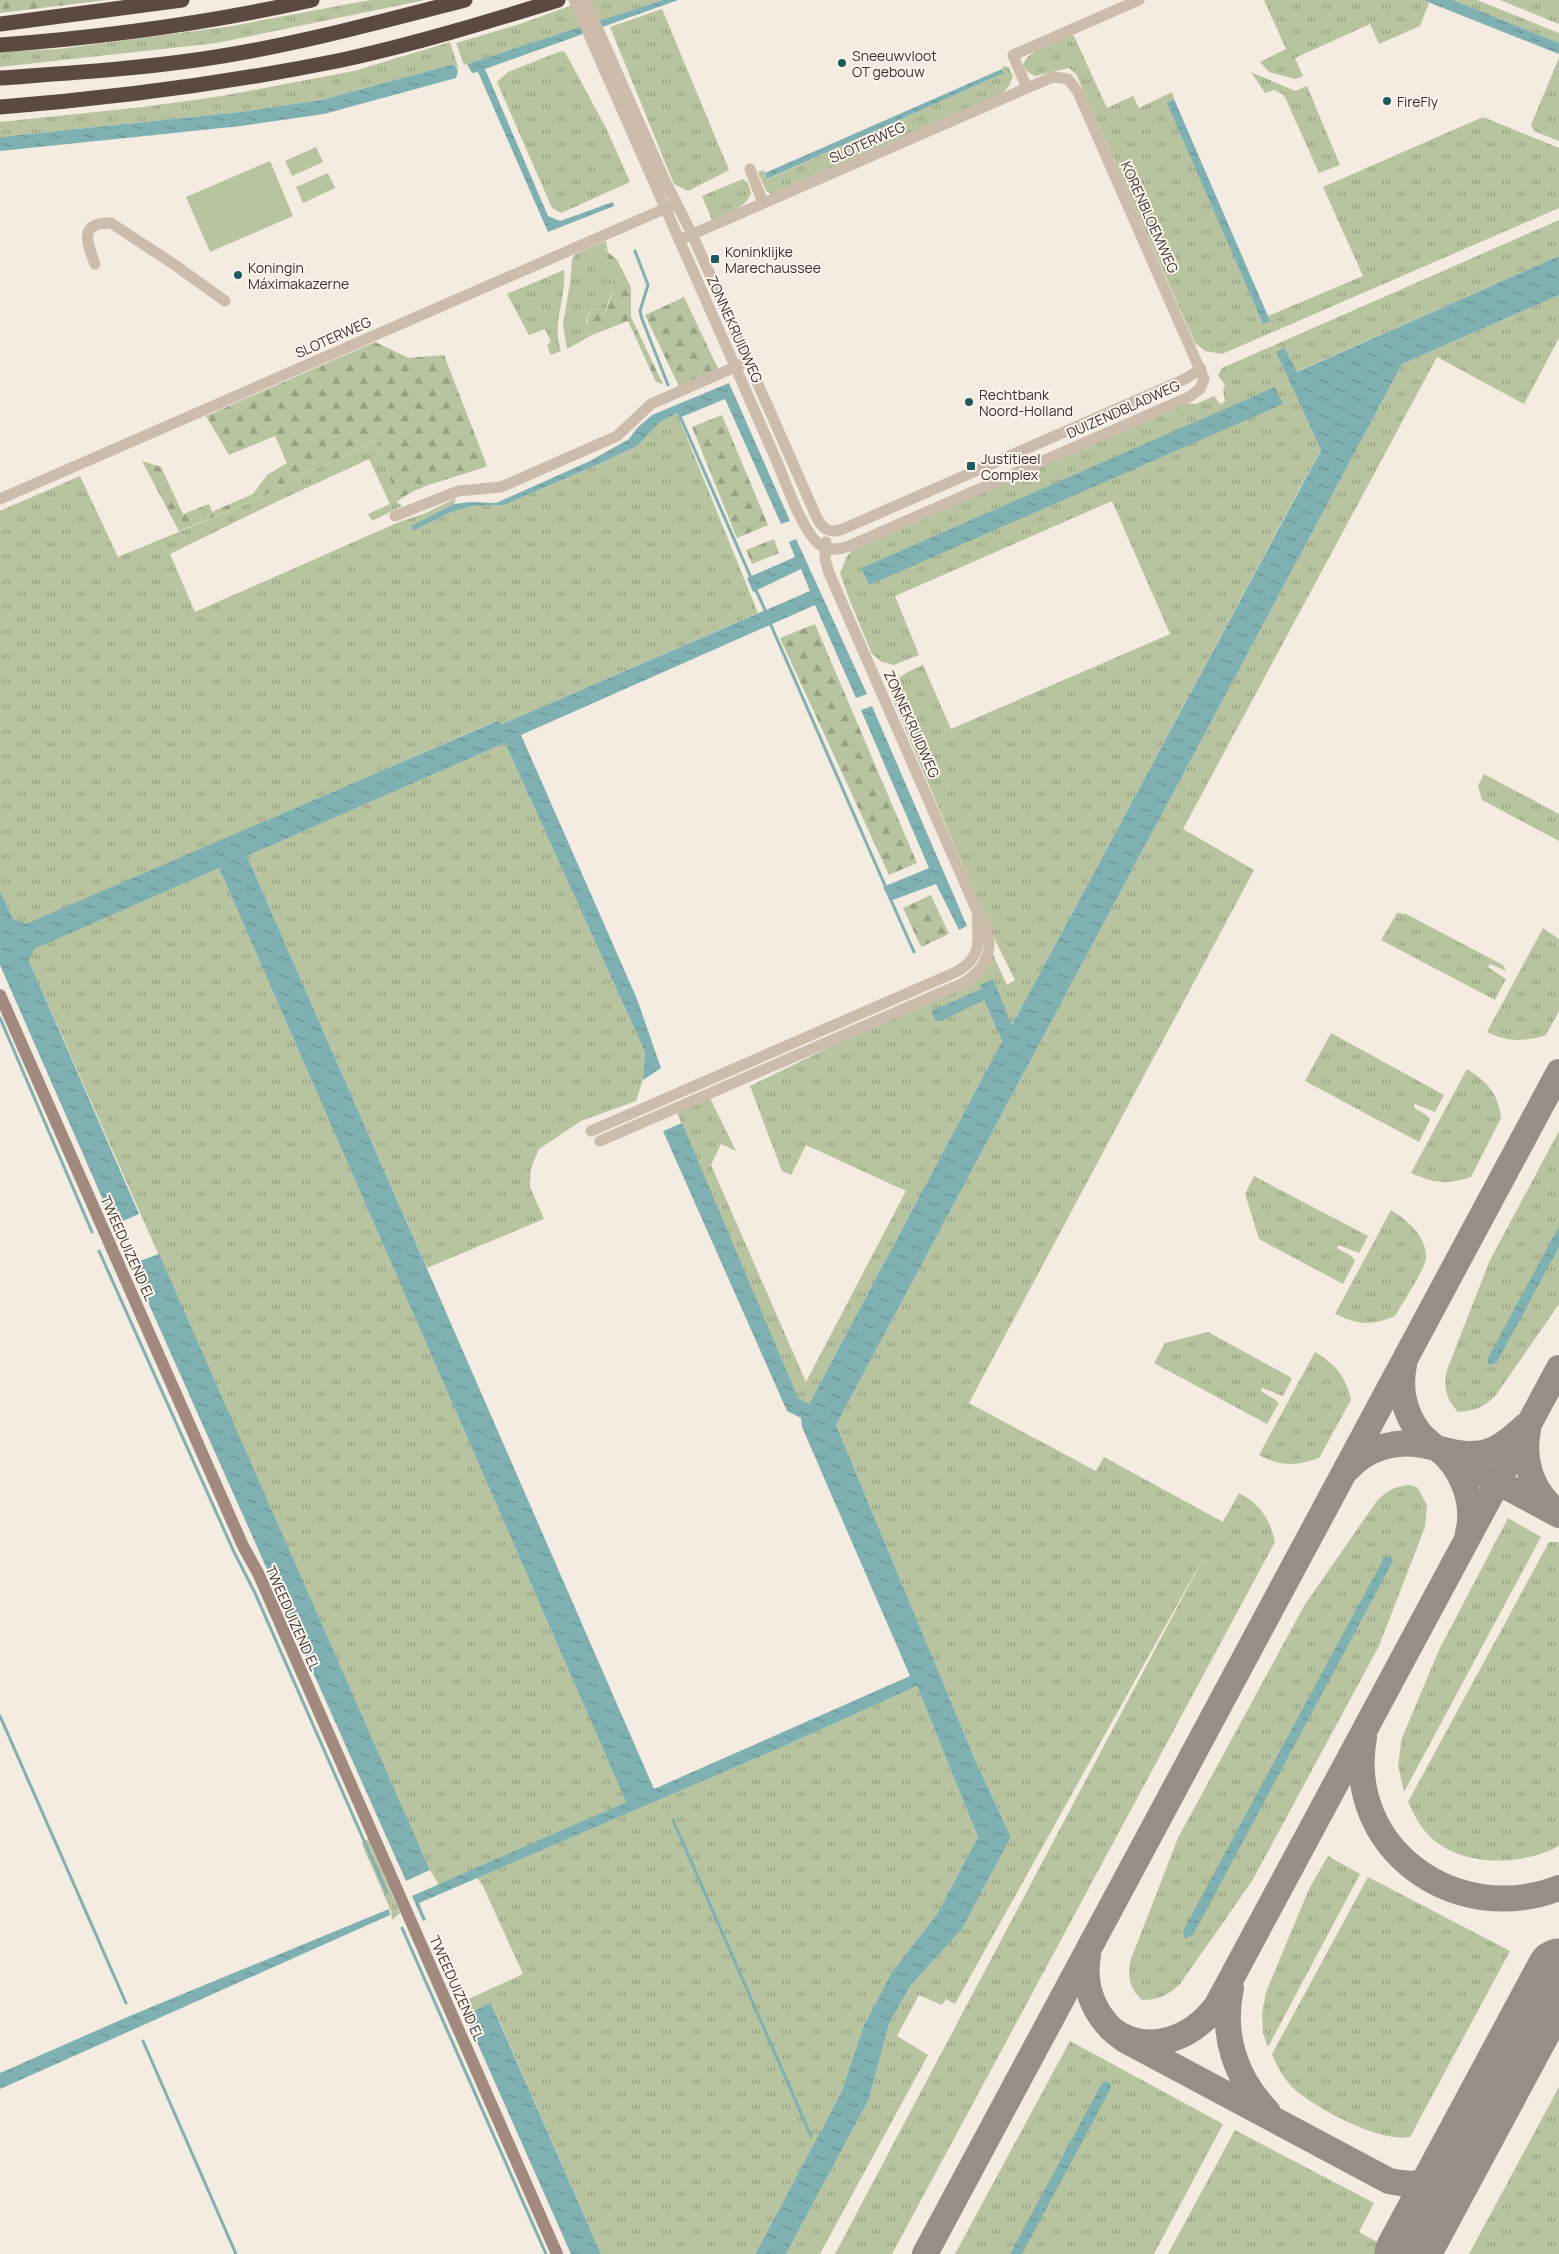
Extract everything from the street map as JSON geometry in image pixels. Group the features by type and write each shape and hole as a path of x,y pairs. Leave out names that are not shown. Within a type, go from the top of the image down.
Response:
{"highway":[{"path":"0,24 182,0"},
{"path":"0,45 108,35 187,24 312,0"},
{"path":"0,78 138,67 204,59 321,36 465,0"},
{"path":"0,107 173,90 260,76 344,59 416,41 558,0"}],"street":[{"path":"574,0 606,60"},
{"path":"585,0 606,60"},
{"path":"1027,88 1013,55 1139,0"},
{"name":"ZONNEKRUIDWEG","path":"600,1141 971,979 978,973 986,960 990,942 984,922 977,911 829,573 825,559 826,530 816,516 692,234 606,60"},
{"name":"ZONNEKRUIDWEG","path":"606,60 665,208 807,529 815,542 825,548"},
{"name":"SLOTERWEG","path":"679,240 1027,88 1053,78 1068,79"},
{"name":"KORENBLOEMWEG","path":"1068,79 1078,92 1201,369"},
{"path":"750,169 763,203"},
{"name":"SLOTERWEG","path":"0,499 677,203"},
{"path":"95,264 87,243 87,233 94,226 111,224 175,264 225,300"},
{"path":"395,516 458,491 501,486 617,436 651,404 748,362"},
{"name":"DUIZENDBLADWEG","path":"825,548 838,549 849,546 1189,397 1200,389 1204,379 1201,369 1185,379 843,529 834,532 826,530"},
{"path":"591,1132 965,967 976,953 979,942 977,911"},
{"name":"TWEEDUIZEND EL","path":"0,995 244,1546 266,1591 557,2254"}],"green space":[{"path":"0,0 107,0 0,13"},
{"path":"370,0 425,0 217,43 0,67 0,52 59,49 232,26"},
{"path":"586,0 663,0 464,65 456,43 523,23"},
{"path":"1264,0 1423,0 1429,3 1420,26 1379,44 1370,24 1295,58 1303,76 1295,79 1269,72 1260,62 1286,49"},
{"path":"1453,0 1477,0 1559,33 1559,43"},
{"path":"1500,0 1559,0 1559,24"},
{"path":"662,9 729,170 688,191 674,184 610,27"},
{"path":"1071,35 1074,36 1107,108 1133,96 1139,108 1172,92 1174,99 1168,103 1263,324 1271,322 1268,316 1363,276 1323,187 1483,117 1559,148 1559,208 1222,354 1205,351 1195,343 1076,74 1069,68 1035,76 1028,72 1024,66 1025,61 1035,52"},
{"path":"450,42 459,70 454,64 321,100 240,112 0,137 0,122 143,107 222,96 354,71"},
{"path":"561,51 565,52 606,128 630,182 561,213 552,208 497,82 508,72"},
{"path":"1559,58 1559,141 1534,131 1531,125"},
{"path":"1002,67 1009,68 1013,76 1009,86 1003,93 771,194 766,191 758,172 764,170 768,179 1004,73"},
{"path":"1251,72 1295,91 1307,86 1340,165 1319,173 1284,95 1274,90 1265,93"},
{"path":"316,147 323,162 292,176 285,161"},
{"path":"270,161 293,216 210,252 186,197"},
{"path":"328,173 335,188 303,203 296,187"},
{"path":"743,179 748,183 751,193 748,198 740,207 712,220 702,196"},
{"path":"1559,220 1559,256 1296,372 1284,347 1276,352 1321,449 1012,1025 981,989 932,1011 942,1021 984,1000 1002,1041 803,1415 677,1113 710,1098 736,1151 721,1144 711,1165 806,1382 906,1191 806,1145 791,1175 782,1171 750,1086 844,1040 970,985 978,977 991,950 1007,985 1015,980 993,936 892,698 894,685 901,676 923,665 951,729 1170,634 1112,501 895,596 919,655 894,665 882,662 872,654 840,573 847,556 856,547 1186,403 1196,404 1214,396 1220,404 1225,402 1223,391 1225,385 1218,375 1222,368","holes":["1275,388 869,585 861,568"]},
{"path":"606,241 608,251 602,247 614,287 605,311 594,308 589,313 586,321 592,335 567,349 563,325 572,260 575,254"},
{"path":"602,247 617,260 631,287 631,317 663,384 656,382 628,321 592,335 590,331 587,321 589,314 594,308 606,311 613,289 612,278 598,260 598,249"},
{"path":"564,270 563,291 558,320 558,341 561,351 551,355 547,345 551,342 545,329 529,335 507,294"},
{"path":"1559,295 1559,338 1524,404 1437,357 1183,829 1254,870 969,1403 1096,1471 1104,1457 1223,1522 1239,1493 1253,1502 1263,1513 1275,1542 892,2254 835,2254 1206,1553 955,2004 946,1999 942,2005 919,1995 897,2036 928,2055 820,2254 786,2254 869,2099 889,2024 911,1985 962,1929 1011,1837 976,1762 836,1425 1402,364"},
{"path":"684,297 722,377 683,395 645,315"},
{"path":"375,342 409,358 444,355 487,466 416,490 397,502 378,440 294,478 258,499 179,531 142,461 161,467 183,514 209,504 212,512 253,494 267,475 287,463 275,436 229,455 206,416"},
{"path":"677,413 758,613 502,724 496,721 26,925 13,919 0,891 0,511 80,476 118,557 258,499 294,478 378,440 397,502 402,506 372,521 368,514 390,504 369,459 170,554 195,612 399,522 426,513 456,498 454,504 411,526 413,531 449,513 472,506 504,505 637,446 660,422"},
{"path":"722,415 768,525 737,538 692,427"},
{"path":"774,539 779,553 752,564 746,550"},
{"path":"815,624 917,863 889,875 780,638"},
{"path":"505,743 645,1052 643,1080 636,1101 581,1121 539,1149 531,1168 530,1187 544,1219 427,1268 247,856"},
{"path":"1484,774 1559,814 1559,841 1482,800 1478,786"},
{"path":"219,868 626,1802 439,1885 430,1870 29,961 33,949"},
{"path":"931,895 949,934 921,947 903,908"},
{"path":"1397,913 1406,914 1503,965 1506,971 1490,964 1488,967 1506,979 1495,1000 1381,940"},
{"path":"1543,928 1559,939 1559,1011 1546,1035 1516,1040 1502,1038 1487,1032"},
{"path":"1331,1033 1444,1095 1435,1112 1415,1104 1413,1107 1426,1115 1430,1120 1419,1142 1305,1081"},
{"path":"1467,1069 1486,1083 1494,1094 1501,1118 1471,1177 1440,1182 1411,1173"},
{"path":"1559,1131 1559,1304 1496,1395 1479,1408 1458,1412 1446,1392 1447,1370 1490,1260"},
{"path":"1254,1176 1368,1236 1359,1253 1339,1245 1337,1248 1351,1256 1355,1261 1343,1284 1259,1239 1245,1194"},
{"path":"1391,1210 1415,1230 1423,1243 1426,1258 1418,1278 1395,1316 1372,1323 1365,1323 1335,1314"},
{"path":"1208,1332 1292,1378 1283,1396 1262,1388 1261,1391 1279,1403 1267,1424 1154,1363 1165,1343"},
{"path":"1315,1352 1334,1366 1343,1377 1351,1400 1319,1458 1296,1464 1275,1462 1267,1459 1259,1455"},
{"path":"1409,1485 1417,1487 1427,1505 1425,1527 1379,1646 1252,1881 1180,1984 1163,1996 1142,2000 1134,1991 1130,1981 1131,1959 1178,1838 1304,1606 1376,1502 1390,1490"},
{"path":"1508,1518 1541,1537 1404,1792 1398,1765 1402,1738 1439,1650"},
{"path":"1549,1542 1559,1542 1559,1846 1524,1858 1486,1860 1467,1857 1449,1850 1434,1840 1421,1826 1408,1802"},
{"path":"917,1686 978,1837 937,1914 892,1972 864,2025 841,2093 755,2254 601,2254 492,2004 465,2015 460,2003 523,1974 483,1886 477,1878 789,1744"},
{"path":"368,1839 400,1913 392,1920 391,1911 362,1844"},
{"path":"1328,1856 1360,1874 1268,2047 1263,2033 1262,2014 1266,1992 1309,1889"},
{"path":"1368,1877 1510,1951 1410,2137 1382,2135 1348,2122 1316,2105 1292,2087 1280,2072 1272,2054"},
{"path":"1070,2041 1223,2124 1154,2254 955,2254"},
{"path":"1559,2087 1559,2254 1469,2254"},
{"path":"1235,2130 1374,2203 1359,2232 1399,2254 1168,2254"}],"water":[{"path":"663,0 678,0 485,69 548,216 560,221 613,202 614,206 548,232 478,72 472,73 467,64"},
{"path":"1423,0 1453,0 1559,43 1559,54"},
{"path":"454,64 458,71 456,78 324,114 241,126 0,151 0,137 240,112 321,100"},
{"path":"1002,69 1004,73 767,179 765,173"},
{"path":"1174,99 1271,322 1263,324 1167,103"},
{"path":"1559,256 1559,295 1402,364 836,1425 976,1762 1011,1837 962,1929 911,1985 889,2024 869,2099 786,2254 755,2254 841,2093 864,2025 892,1972 937,1914 978,1837 917,1686 789,1744 419,1903 426,1920 423,1921 412,1896 626,1802 219,868 34,949 29,961 139,1214 114,1225 0,965 0,891 13,919 26,924 497,721 502,724 810,591 801,569 753,592 747,578 795,557 789,542 796,539 867,694 856,698 815,605 521,735 637,999 661,1068 643,1080 645,1052 505,743 247,856 654,1789 910,1676 802,1427 801,1418 787,1411 663,1131 682,1123 798,1398 809,1404 1002,1041 984,1000 942,1021 936,1021 931,1011 981,989 980,985 993,979 1012,1025 1321,450 1276,352 1284,347 1297,372"},
{"path":"729,383 790,521 781,524 725,399 679,418 677,413 660,422 637,446 504,505 472,506 449,513 413,531 411,526 454,504 470,502 496,503 590,461 629,439 637,428 652,415"},
{"path":"1275,387 1283,404 869,585 861,568"},
{"path":"872,706 967,926 959,930 936,884 890,901 883,887 929,868 861,710"},
{"path":"1559,1226 1559,1247 1497,1362 1491,1365 1488,1363 1488,1358"},
{"path":"159,1254 430,1870 406,1881 131,1264"},
{"path":"1385,1556 1392,1558 1393,1561 1193,1935 1185,1939 1183,1931"},
{"path":"389,1909 390,1915 0,2089 0,2073 132,2015"},
{"path":"491,2003 601,2254 571,2254 465,2015"},
{"path":"1105,2081 1110,2083 1111,2088 1022,2254 1010,2254 1102,2083"}],"waterway":[{"path":"635,251 648,285 640,311 668,385"},
{"path":"679,414 752,580"},
{"path":"755,588 766,612"},
{"path":"770,623 887,890"},
{"path":"890,898 914,952"},
{"path":"0,1018 92,1232"},
{"path":"99,1251 234,1552 255,1593 387,1893"},
{"path":"0,1716 126,2003"},
{"path":"673,1820 811,2136"},
{"path":"402,1928 546,2254"},
{"path":"143,2041 236,2254"}],"taxiway":[{"path":"925,2254 1559,1072"},
{"path":"1404,1365 1402,1382 1404,1400 1409,1416 1421,1435 1447,1457 1459,1474 1467,1492 1470,1513 1468,1533"},
{"path":"1110,2028 1124,2037 1139,2041 1154,2042 1168,2040 1182,2035 1195,2027 1217,2005 1559,1368"},
{"path":"1348,1469 1363,1456 1391,1445 1422,1445 1464,1454 1490,1451 1513,1437 1525,1426"},
{"path":"1528,1430 1526,1452 1530,1473 1539,1492 1553,1508"},
{"path":"1447,1455 1559,1515"},
{"path":"1364,1737 1362,1777 1372,1813 1390,1845 1415,1870 1447,1887 1482,1897 1520,1898 1559,1888"},
{"path":"1088,1955 1087,1980 1093,2003 1106,2023 1125,2040 1389,2181 1410,2184 1428,2181 1443,2173 1459,2158"},
{"path":"1231,1988 1228,2022 1233,2054 1247,2085 1268,2112"}],"runway":[{"path":"1407,2254 1559,1971"}],"place":[{"name":"Sneeuwvloot OT gebouw","path":"842,63"},
{"name":"FireFly","path":"1387,101"},
{"name":"Koninklijke Marechaussee","path":"715,259"},
{"name":"Koningin Máximakazerne","path":"238,275"},
{"name":"Rechtbank Noord-Holland","path":"969,402"},
{"name":"Justitieel Complex","path":"971,466"}]}
